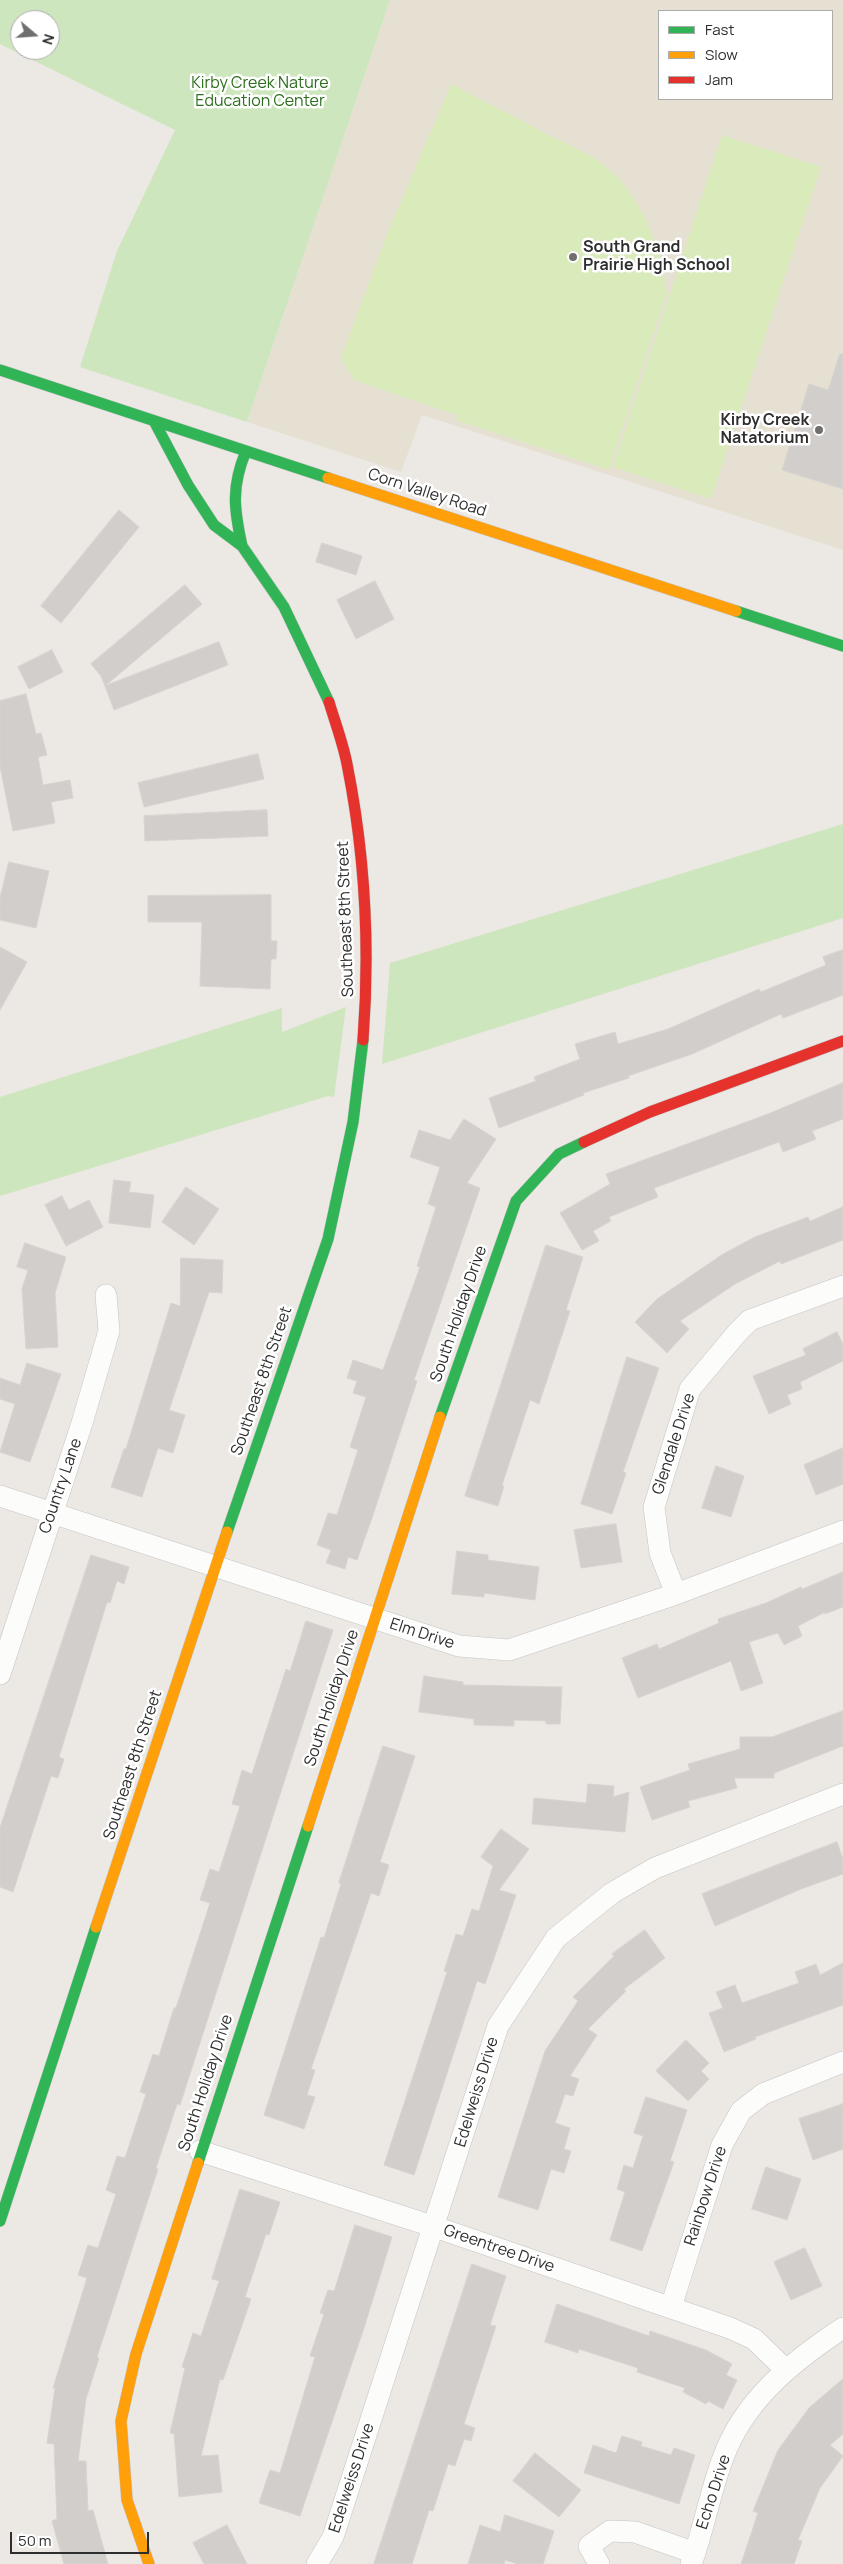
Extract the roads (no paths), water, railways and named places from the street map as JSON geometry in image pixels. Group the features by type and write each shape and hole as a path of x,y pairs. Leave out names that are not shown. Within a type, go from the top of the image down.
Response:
{"street":[{"name":"Corn Valley Road","path":"0,370 843,646"},
{"name":"Southeast 8th Street","path":"0,2220 215,1566 328,1238 354,1122 367,974 362,856 347,762 327,696 284,606 242,546 214,525 188,485 154,421"},
{"name":"Southeast 8th Street","path":"242,546 232,492 237,470 246,451"},
{"name":"South Holiday Drive","path":"149,2564 127,2500 121,2421 136,2354 200,2151 448,1394 516,1201 559,1154 650,1112 843,1041"},
{"name":"Glendale Drive","path":"676,1594 660,1552 654,1507 690,1389 737,1332 750,1320 843,1286"},
{"name":"Country Lane","path":"0,1674 51,1513 82,1423 109,1331 106,1295"},
{"name":"Elm Drive","path":"0,1496 459,1646 509,1650 676,1594 843,1532"},
{"name":"Edelweiss Drive","path":"318,2564 333,2538 435,2227 498,2026 556,1938 612,1894 655,1868 843,1794"},
{"name":"Rainbow Drive","path":"670,2306 722,2145 742,2111 763,2094 843,2062"},
{"name":"Greentree Drive","path":"200,2151 670,2306 754,2339 786,2370"},
{"name":"Echo Drive","path":"598,2564 589,2546 610,2531 635,2532 693,2559 723,2457 750,2406 786,2370 843,2328"}],"place":[{"name":"South Grand Prairie High School","path":"573,257"},
{"name":"Kirby Creek Natatorium","path":"819,430"}],"park label":[{"name":"Kirby Creek Nature Education Center","path":"260,93"}]}
